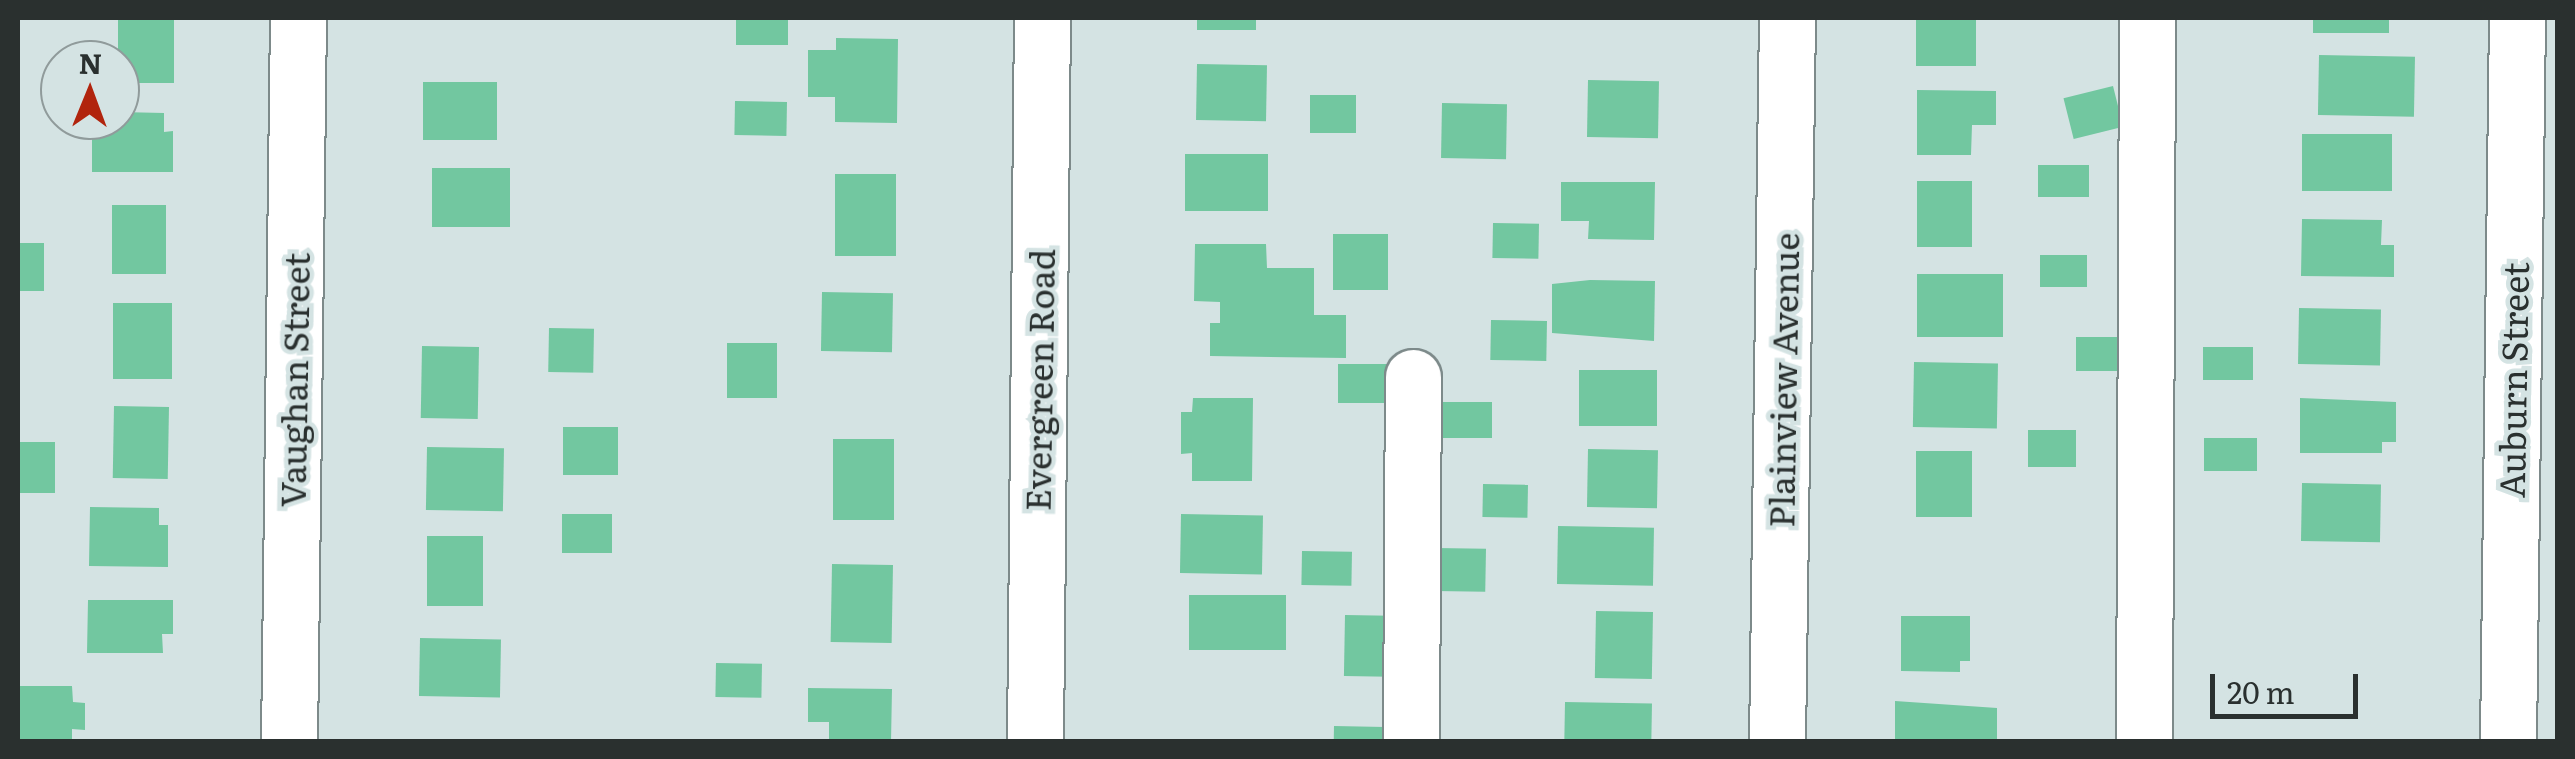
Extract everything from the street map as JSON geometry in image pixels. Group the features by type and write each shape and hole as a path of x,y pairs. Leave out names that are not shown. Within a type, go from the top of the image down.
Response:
{"street":[{"name":"Vaughan Street","path":"289,742 298,18"},
{"name":"Evergreen Road","path":"1034,742 1042,18"},
{"name":"Plainview Avenue","path":"1777,742 1787,18"},
{"path":"2144,742 2147,18"},
{"name":"Auburn Street","path":"2508,742 2517,18"},
{"path":"1410,742 1413,377"}],"building":[{"path":"118,18 174,18 174,83 140,83 140,40 118,40"},
{"path":"736,18 788,18 788,45 736,45"},
{"path":"1197,18 1256,18 1256,30 1197,30"},
{"path":"1916,18 1976,18 1976,66 1916,66"},
{"path":"2313,18 2389,18 2389,33 2313,33"},
{"path":"836,38 898,39 897,123 835,122 835,97 808,97 808,50 836,50"},
{"path":"2319,55 2415,57 2414,117 2318,115"},
{"path":"1197,64 1267,65 1266,121 1196,120"},
{"path":"1588,80 1659,81 1658,138 1587,137"},
{"path":"423,82 497,82 497,140 423,140"},
{"path":"2113,86 2123,127 2074,139 2064,98"},
{"path":"1917,90 1996,91 1996,125 1972,125 1971,155 1917,155"},
{"path":"1310,95 1356,95 1356,133 1310,133"},
{"path":"735,101 787,102 786,136 734,135"},
{"path":"1442,103 1507,104 1506,159 1441,158"},
{"path":"140,112 164,113 164,132 173,131 173,172 92,172 92,140 140,140"},
{"path":"2302,134 2392,134 2392,191 2302,191"},
{"path":"1185,154 1268,154 1268,211 1185,211"},
{"path":"2038,165 2089,165 2089,197 2038,197"},
{"path":"432,168 510,168 510,227 432,227"},
{"path":"835,174 896,174 896,256 835,256"},
{"path":"1917,181 1972,181 1972,247 1917,247"},
{"path":"1561,182 1655,182 1654,240 1588,239 1589,221 1561,221"},
{"path":"112,205 166,205 166,274 112,274"},
{"path":"2302,219 2382,220 2381,245 2394,245 2394,277 2301,276"},
{"path":"1493,223 1539,224 1538,259 1492,258"},
{"path":"1333,234 1388,234 1388,290 1333,290"},
{"path":"18,243 44,243 44,291 18,291"},
{"path":"1195,244 1266,244 1267,268 1314,268 1314,315 1346,315 1346,358 1210,356 1210,323 1220,323 1220,302 1194,301"},
{"path":"2040,255 2087,255 2087,287 2040,287"},
{"path":"1917,274 2003,274 2003,337 1917,337"},
{"path":"1655,281 1654,341 1552,333 1552,284"},
{"path":"822,292 893,293 892,352 821,351"},
{"path":"113,303 172,303 172,379 113,379"},
{"path":"2299,308 2381,309 2380,365 2298,364"},
{"path":"1491,320 1547,321 1546,361 1490,360"},
{"path":"549,328 594,329 593,373 548,372"},
{"path":"2076,337 2119,337 2119,371 2076,371"},
{"path":"727,343 777,343 777,398 727,398"},
{"path":"422,346 479,347 478,419 421,418"},
{"path":"2203,347 2253,347 2253,380 2203,380"},
{"path":"1914,362 1998,363 1997,428 1913,427"},
{"path":"1338,364 1388,364 1388,403 1338,403"},
{"path":"1579,370 1657,370 1657,426 1579,426"},
{"path":"1193,398 1253,398 1252,481 1192,481 1192,453 1181,454 1181,412 1192,412"},
{"path":"2300,398 2396,402 2396,442 2382,442 2382,453 2300,453"},
{"path":"1442,402 1492,402 1492,438 1442,438"},
{"path":"114,406 169,407 168,479 113,478"},
{"path":"563,427 618,427 618,475 563,475"},
{"path":"2028,430 2076,430 2076,467 2028,467"},
{"path":"2204,438 2257,438 2257,471 2204,471"},
{"path":"833,439 894,439 894,520 833,520"},
{"path":"18,442 55,442 55,493 18,493"},
{"path":"427,447 504,448 503,511 426,510"},
{"path":"1588,449 1658,450 1657,508 1587,507"},
{"path":"1916,451 1972,451 1972,517 1916,517"},
{"path":"2302,483 2381,484 2380,542 2301,541"},
{"path":"1483,484 1528,485 1527,518 1482,517"},
{"path":"90,507 159,508 159,525 168,525 168,567 89,566"},
{"path":"562,514 612,514 612,553 562,553"},
{"path":"1181,514 1263,515 1262,574 1180,573"},
{"path":"1558,526 1654,528 1653,586 1557,584"},
{"path":"427,536 483,536 483,606 427,606"},
{"path":"1436,548 1486,549 1485,592 1435,591"},
{"path":"1302,551 1352,552 1351,586 1301,585"},
{"path":"832,564 893,565 892,643 831,642"},
{"path":"1189,595 1286,595 1286,650 1189,650"},
{"path":"88,600 173,600 173,634 162,634 163,653 87,653"},
{"path":"1596,611 1653,612 1652,679 1595,678"},
{"path":"1345,615 1390,616 1389,677 1344,676"},
{"path":"1901,616 1970,616 1970,661 1960,661 1960,672 1901,671"},
{"path":"420,638 501,639 500,697 419,696"},
{"path":"716,663 762,664 761,698 715,697"},
{"path":"18,686 72,686 73,702 85,703 85,730 72,729 72,742 18,742"},
{"path":"808,688 892,689 891,742 829,742 829,722 808,722"},
{"path":"1895,701 1997,708 1997,742 1895,742"},
{"path":"1565,702 1652,704 1651,742 1564,742"},
{"path":"1334,726 1385,727 1385,742 1334,742"}]}
